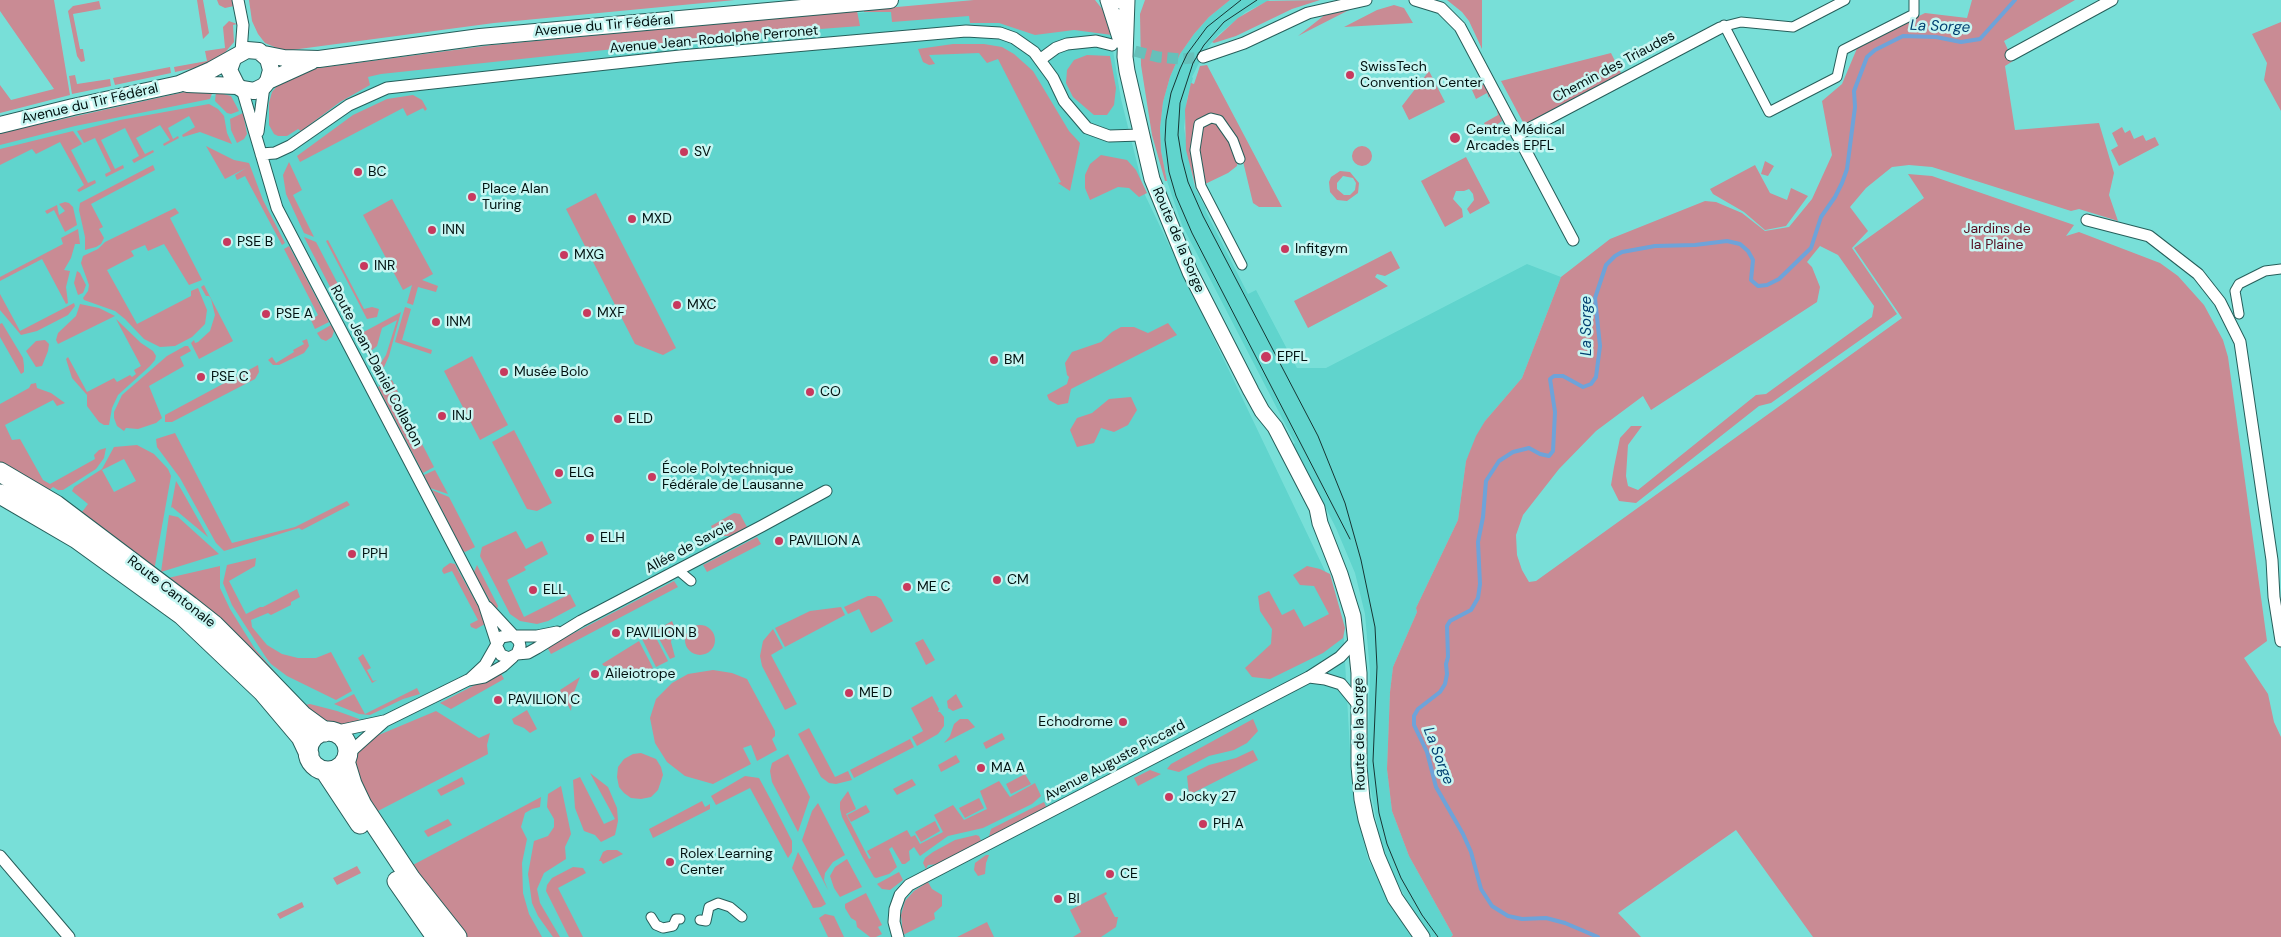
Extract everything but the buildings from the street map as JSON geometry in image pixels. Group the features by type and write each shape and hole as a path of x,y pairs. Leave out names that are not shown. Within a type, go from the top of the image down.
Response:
{"main road":[{"name":"Avenue du Tir Fédéral","path":"261,53 284,58 318,59 480,38 890,0"},
{"path":"1112,0 1121,0"},
{"path":"247,50 261,53 268,59 271,70 266,83 254,91 239,88 229,70 237,55 247,50"},
{"name":"Avenue du Tir Fédéral","path":"0,126 73,107 180,84 237,55"},
{"name":"Avenue du Tir Fédéral","path":"266,83 318,59"},
{"name":"Avenue du Tir Fédéral","path":"180,84 239,88"},
{"name":"Route Cantonale","path":"0,472 56,505 116,558 186,611 263,692 301,737 309,754"},
{"name":"Route Cantonale","path":"0,494 77,539 116,558"},
{"name":"Route Cantonale","path":"186,611 214,625 303,716 329,732"},
{"path":"437,929 411,879 362,805 352,784 347,746 343,738 329,732 314,738 309,745 309,754 314,765 325,771 437,929 457,937"},
{"path":"325,771 339,768 347,757"}],"street":[{"path":"237,55 243,26 238,0"},
{"name":"Route de la Sorge","path":"1108,0 1125,57 1152,179 1186,262 1262,411 1267,432 1307,509 1320,523 1331,549 1353,616 1359,673 1362,799 1370,836 1395,898 1422,937"},
{"name":"Route de la Sorge","path":"1125,57 1127,0"},
{"path":"1203,57 1244,43 1308,13 1366,0"},
{"path":"1415,0 1441,8 1460,27 1573,240"},
{"name":"Chemin des Triaudes","path":"1518,135 1722,27 1744,22 1793,27 1845,0"},
{"path":"1722,27 1769,112 1837,78 1843,50 1914,14 1914,0"},
{"path":"2011,55 2112,0"},
{"path":"243,26 261,53"},
{"name":"Avenue Jean-Rodolphe Perronet","path":"261,154 275,153 290,146 349,105 371,93 387,88 680,56 966,31 1000,33 1014,38 1041,59 1064,101 1086,128 1109,136 1120,137 1141,134"},
{"path":"1041,59 1056,48 1066,44 1096,41 1112,45"},
{"name":"Route Jean-Daniel Colladon","path":"257,136 266,83"},
{"name":"Route Jean-Daniel Colladon","path":"239,88 257,136 277,208 484,604 497,645"},
{"path":"1240,159 1233,140 1219,120 1211,118 1197,126 1195,143 1197,169 1201,186 1242,265"},
{"path":"2087,220 2149,236 2198,274 2220,302 2240,342 2272,560 2274,597 2281,641"},
{"path":"2238,314 2234,291 2239,284 2265,271 2281,268"},
{"name":"Allée de Savoie","path":"329,732 385,721 468,680 484,676 503,666 515,656 528,652 826,490"},
{"path":"678,570 691,581"},
{"name":"Route Jean-Daniel Colladon","path":"484,604 514,636"},
{"name":"Allée de Savoie","path":"514,636 544,635 566,630"},
{"path":"514,636 520,643 515,656 503,657 499,653 497,645 501,637 514,636"},
{"name":"Avenue Auguste Piccard","path":"898,937 894,922 895,909 904,889 926,875 1043,817 1309,677 1340,657 1356,641"},
{"name":"Allée de Savoie","path":"468,680 485,665 497,645"},
{"path":"1309,677 1325,678 1341,684 1359,706"},
{"name":"Allée de Savoie","path":"347,757 385,721"},
{"path":"0,856 69,937"},
{"path":"700,920 706,921 708,907 718,903 730,906 742,917"},
{"path":"651,917 656,925 666,928 673,926 676,919 680,919"}],"shaded area":[{"path":"1230,0 1270,0 1246,12 1218,35 1205,51 1192,77 1187,99 1184,128 1192,176 1205,210 1248,294 1256,290 1297,368 1326,368 1527,264 1561,277 1522,378 1485,421 1466,461 1458,520 1416,608 1417,612 1393,667 1390,692 1387,769 1392,811 1409,856 1453,935 1451,937 1432,937 1426,929 1406,899 1390,868 1379,835 1367,769 1370,672 1365,614 1355,573 1336,528 1293,444 1295,443 1182,225 1167,181 1161,151 1160,128 1163,102 1170,77 1180,54 1194,34 1209,17"},
{"name":"École Polytechnique Fédérale de Lausanne","path":"968,3 1109,26 1121,99 1145,195 1327,575 1343,625 1352,787 1355,808 1368,859 1392,907 1411,937 467,937 411,866 376,812 359,755 343,725 321,721 48,491 0,463 0,137 370,65 511,45"}],"green space":[{"path":"0,0 54,0 70,95 0,113 0,85 11,100 54,89 0,11"},
{"path":"197,0 203,0 209,33 203,39"},
{"path":"217,0 233,0 234,6 225,8 219,5"},
{"path":"249,0 735,0 494,23 284,51 265,43 258,34 252,21"},
{"path":"974,0 1095,0 1107,15 1112,35 1074,30 1035,35 999,23 970,23 969,16 892,22 891,12 864,12 864,10"},
{"path":"1145,0 1230,0 1209,17 1194,34 1180,54 1170,77 1163,102 1160,128 1161,151 1167,181 1165,181 1152,135 1141,65 1140,14"},
{"path":"1320,0 1292,9 1236,36 1212,42 1238,18 1267,1"},
{"path":"1447,0 1482,0 1482,49 1469,21 1462,12"},
{"name":"Jardins de la Plaine","path":"1972,0 2075,0 2004,41 2013,61 2005,66 2015,130 2099,123 2114,173 2109,195 2118,221 2079,209 2071,211 1932,167 1909,165 1892,167 1866,188 1850,207 1868,231 1852,248 1897,314 1771,403 1759,406 1636,503 1619,501 1611,485 1620,438 1631,426 1642,426 1628,445 1626,476 1628,486 1638,490 1756,395 1766,394 1872,317 1874,306 1838,255 1820,246 1807,262 1812,267 1820,287 1817,302 1651,410 1643,396 1596,431 1559,469 1523,515 1516,535 1517,555 1522,570 1529,582 1536,581 1902,318 1854,248 1924,198 1908,174 1932,176 2074,225 2066,236 2079,232 2160,263 2178,276 2204,305 2223,340 2228,357 2267,641 2244,658 2268,694 2274,722 2281,737 2281,937 1813,937 1736,830 1618,913 1641,937 1451,937 1453,935 1409,856 1392,811 1387,769 1390,692 1393,667 1417,612 1416,608 1458,520 1466,461 1476,436 1485,421 1522,378 1561,277 1610,239 1705,201 1716,202 1742,213 1765,231 1789,227 1812,199 1832,155 1822,101 1842,84 1858,46 1925,13 1967,18"},
{"path":"99,1 101,9 73,14 80,49 83,49 85,61 81,62 77,56 68,11 73,6"},
{"path":"1394,5 1404,8 1413,23 1344,27 1377,10"},
{"path":"1351,9 1298,36 1326,14"},
{"path":"857,11 860,26 754,34 381,74 368,77 370,85 340,102 301,131 298,129 287,136 278,136 274,134 269,125 269,103 272,92 277,86 303,70 492,45"},
{"path":"229,21 237,24 233,25 234,42 222,56 200,67 175,72 174,67 207,61 205,51 225,48 223,27"},
{"path":"2281,22 2281,111 2264,80 2267,63 2252,34"},
{"path":"953,44 984,44 1002,47 1014,54 1033,71 1069,131 1080,143 1070,191 1058,183 1061,182 998,59 987,63 979,53 929,55 935,64 929,65 923,62 918,49"},
{"path":"1611,53 1622,75 1525,126 1501,81"},
{"path":"1087,55 1110,56 1116,88 1114,105 1107,115 1094,115 1073,97 1066,83 1067,70 1074,60"},
{"path":"1207,65 1282,207 1259,207 1253,203 1240,149 1222,119 1198,122 1198,187 1196,189 1186,150 1185,110 1191,83 1194,84 1200,66"},
{"path":"170,67 171,73 115,85 113,78"},
{"path":"1429,71 1445,102 1409,120 1402,106"},
{"path":"75,75 77,84 110,79 111,86 72,94 69,76"},
{"path":"1484,84 1490,96 1489,98 1487,93 1476,99 1472,90"},
{"path":"198,89 213,91 210,99 75,126 0,145 0,133"},
{"path":"216,92 231,96 239,111 231,114 227,113 215,101"},
{"path":"413,95 422,100 427,109 425,111 423,108 407,116 403,108 300,162 297,156 353,115 387,99"},
{"path":"209,104 218,109 224,116 227,133 232,144 200,132 183,137 182,135 195,127 189,116 168,128 173,139 178,136 179,138 164,146 163,144 170,140 160,125 136,138 145,154 153,150 154,152 134,163 132,160 139,156 125,128 101,140 115,169 123,165 124,168 106,177 105,174 111,171 95,138 84,143 77,131 120,120"},
{"path":"1498,110 1502,121 1488,131 1484,123 1498,115"},
{"path":"243,113 247,134 244,139 237,143 231,130 230,119"},
{"path":"1215,121 1226,133 1238,161 1237,166 1228,173 1203,185 1198,148 1202,125"},
{"path":"2122,127 2125,133 2130,130 2134,139 2143,135 2146,141 2155,137 2159,145 2119,166 2111,150 2118,146 2112,133"},
{"path":"73,131 82,144 71,150 88,183 95,180 96,183 79,192 77,190 84,185 60,142 36,154 32,149 0,165 0,149"},
{"path":"206,146 234,160 249,163 263,200 285,243 282,245 245,176 237,180 235,175 246,168 225,179"},
{"path":"1362,146 1369,149 1372,156 1369,163 1362,166 1355,163 1352,156 1355,149"},
{"path":"1101,155 1127,160 1136,170 1147,193 1139,197 1129,188 1118,187 1090,200 1085,188 1085,175 1090,164"},
{"path":"1466,157 1490,203 1470,214 1467,209 1474,200 1473,194 1469,189 1456,191 1453,199 1462,209 1463,217 1445,227 1421,181"},
{"path":"1765,161 1774,166 1768,176 1761,174"},
{"path":"289,162 302,190 293,195 314,237 304,233 286,194 283,175"},
{"path":"153,165 155,170 91,204 103,227 99,229 104,238 101,244 85,250 85,237 79,210 80,203"},
{"path":"1755,165 1770,193 1787,200 1791,188 1808,196 1786,226 1765,230 1744,212 1713,194 1710,189"},
{"path":"1340,171 1350,172 1359,183 1358,193 1347,201 1337,200 1330,192 1329,182 1331,177","holes":["1343,176 1353,178 1356,183 1355,190 1350,195 1344,195 1337,189 1337,183"]},
{"path":"596,193 676,348 663,355 635,344 566,209"},
{"path":"392,199 433,274 422,280 438,286 436,292 418,287 413,305 407,303 412,285 403,290 363,215"},
{"path":"65,202 73,207 77,225 65,232 54,210 47,214 45,211 57,205 59,215 65,211 59,204"},
{"path":"175,208 179,213 170,218 202,280 189,285 164,244 148,251 145,245 131,251 134,256 107,270 137,324 191,296 191,291 198,288 207,310 205,324 192,337 175,346 160,347 144,339 115,311 84,300 83,298 88,291 89,285 81,263 83,256 98,249 105,242"},
{"path":"78,229 80,244 75,244 71,258 64,270 70,271 66,287 68,303 66,304 42,259 0,281 0,277 63,244 61,238"},
{"path":"304,237 316,242 351,309 350,318 340,306"},
{"path":"328,240 364,309 372,307 379,309 377,317 367,319 326,241"},
{"path":"289,246 329,322 315,329 311,320 318,315 284,249"},
{"path":"1391,251 1400,268 1385,276 1377,274 1375,277 1388,286 1308,328 1294,301"},
{"path":"77,271 86,285 83,293 78,295 74,283"},
{"path":"204,285 233,341 199,359 191,343 194,340 195,343 198,342 210,331 215,315 211,299 209,296 206,296 201,287"},
{"path":"0,294 20,331 74,303 75,306 68,315 37,331 21,335 0,310"},
{"path":"80,304 99,308 115,316 58,344 56,340 58,333 76,316"},
{"path":"405,307 411,309 402,340 432,350 431,354 395,342"},
{"path":"401,312 389,356 384,367 377,371 375,368 386,355 397,320 382,328 377,346 367,354 358,335"},
{"path":"116,319 141,343 153,351 156,356 150,366 118,395 112,408 109,425 104,425 99,422 87,406 87,395 72,378 66,359 68,357 87,392 114,378 117,382 136,374 134,370 141,366"},
{"path":"2,323 23,358 24,372 21,374 0,337 0,324"},
{"path":"1168,323 1177,335 1071,389 1068,403 1058,405 1049,400 1047,395 1067,384 1069,377 1065,363 1072,352 1101,342 1121,327 1134,327 1148,333"},
{"path":"331,325 334,331 332,337 326,341 321,339 317,333"},
{"path":"307,339 309,346 304,353 279,365 273,365 268,360 272,357 276,363 294,352 293,350 304,344 302,341"},
{"path":"45,340 49,344 48,351 42,366 36,367 26,351 36,341"},
{"path":"188,346 191,351 180,357 184,366 149,386 162,418 156,423 138,429 126,428 124,431 117,426 114,412 122,395 167,356"},
{"path":"472,356 508,425 480,440 444,371"},
{"path":"258,365 259,372 255,379 172,422 165,422 165,415"},
{"path":"392,380 398,392 396,394 434,467 423,473 378,387"},
{"path":"36,383 37,388 51,393 65,403 57,406 53,400 5,425 12,440 20,439 43,480 50,484 95,459 94,455 99,450 106,448 104,458 96,469 63,490 53,487 48,491 0,463 0,404 29,388 31,384"},
{"path":"1131,397 1137,410 1128,425 1114,432 1101,428 1094,443 1077,447 1070,430 1077,418 1092,413 1109,399"},
{"path":"514,430 552,503 537,511 527,509 492,442"},
{"path":"175,433 232,543 295,527 347,501 350,505 302,530 299,528 224,551 216,543 180,478 157,447 156,439"},
{"path":"137,445 154,454 168,469 171,476 154,571 82,512 88,504 72,491 74,487 102,469 114,447","holes":["124,459 136,481 114,492 102,470"]},
{"path":"435,470 448,494 430,488 424,475"},
{"path":"176,481 208,537 171,508"},
{"path":"432,490 449,497 475,547 465,552 463,551"},
{"path":"734,513 740,514 747,527 730,536 721,536 714,532 711,526"},
{"path":"169,515 178,517 219,554 161,572"},
{"path":"516,531 526,549 542,541 548,554 524,567 526,570 507,580 524,617 570,594 576,606 548,621 537,624 520,621 510,614 480,556 482,547"},
{"path":"757,537 761,544 707,572 703,565"},
{"path":"256,558 255,566 229,581 246,614 297,589 300,597 291,602 291,605 271,615 268,613 251,620 252,627 267,645 282,654 298,658 316,658 331,652 352,691 336,700 287,676 271,664 265,656 232,605 223,583 227,565"},
{"path":"450,563 455,564 485,619 485,624 476,629 471,627 470,624 478,620 452,571 444,574 442,571"},
{"path":"477,565 498,606 496,612 474,572"},
{"path":"220,566 220,588 230,609 255,649 295,695 168,578"},
{"path":"1307,566 1330,574 1345,628 1343,638 1323,653 1270,679 1252,677 1245,668 1271,644 1272,629 1260,611 1258,596 1269,591 1282,615 1294,609 1304,627 1329,614 1314,586 1300,585 1293,575"},
{"path":"674,581 678,587 551,654 547,647"},
{"path":"868,596 876,596 881,599 893,621 871,633 859,609 848,614 844,607"},
{"path":"841,607 845,615 785,647 775,628 810,611"},
{"path":"672,621 674,626 671,642 675,657 670,659 655,631"},
{"path":"700,625 711,629 715,640 711,651 700,655 689,651 685,640 689,629"},
{"path":"773,629 783,648 771,655 797,704 785,710 762,666 760,656 763,641"},
{"path":"653,632 668,661 656,667 642,639"},
{"path":"923,639 935,660 926,665 915,643"},
{"path":"639,641 653,668 636,677 622,668 604,666 602,664"},
{"path":"363,654 371,668 367,670 373,681 377,680 372,683 358,658"},
{"path":"713,670 732,673 747,679 775,731 775,736 772,739 777,750 757,761 751,745 743,748 751,764 713,784 685,776 667,762 655,743 650,718 656,699 672,683 688,674"},
{"path":"500,672 504,679 451,709 440,703"},
{"path":"580,677 573,695 571,711 560,690"},
{"path":"417,688 420,694 403,699 370,715 359,714 334,704 354,694 365,714"},
{"path":"956,694 963,707 953,711 948,708 947,701"},
{"path":"932,696 939,709 938,712 944,717 944,726 938,734 917,746 912,737 923,731 911,708"},
{"path":"310,704 337,711 359,719 360,722 340,725 319,720 305,705"},
{"path":"527,710 537,729 530,733 514,724 512,719"},
{"path":"436,711 479,738 490,733 487,745 488,754 376,812 355,782 354,761 357,754 374,737"},
{"path":"960,719 968,719 975,727 944,743 950,736 954,724"},
{"path":"1253,719 1258,731 1247,743 1234,750 1209,756 1179,772 1167,769 1171,764"},
{"path":"809,728 835,777 848,771 852,780 836,784 829,783 821,777 798,734"},
{"path":"1002,733 1005,739 986,749 983,743"},
{"path":"910,739 914,747 854,778 850,770"},
{"path":"1253,750 1258,760 1189,795 1187,776 1209,765 1236,758"},
{"path":"641,753 656,759 663,775 658,790 651,797 631,798 619,787 618,767 624,759 633,754"},
{"path":"788,754 810,797 798,832 772,782 770,771 772,763"},
{"path":"956,755 960,762 941,772 938,765"},
{"path":"1150,770 1161,774 1138,786 1134,778"},
{"path":"590,773 608,787 617,808 618,821 615,835 601,842 595,835 584,831 575,808 573,780 580,777 604,824 615,819"},
{"path":"1025,774 1031,784 1011,794 1006,784"},
{"path":"745,776 759,778 773,804 792,841 792,852 788,858 750,788 716,805 711,796"},
{"path":"462,777 465,784 441,796 437,790"},
{"path":"912,779 916,785 897,795 893,789"},
{"path":"999,781 1010,797 1035,783 1041,796 1032,804 983,828 948,836 920,856 914,847 909,851 910,860 905,864 902,864 892,847 889,849 897,867 889,874 876,878 863,858 842,817 840,809 840,802 848,791 856,809 846,814 869,859 871,858 867,851 907,830 911,837 915,835 920,844 943,832 934,815 953,805 964,820 987,809 980,791"},
{"path":"561,786 571,834 565,847 566,859 544,873 537,889 540,903 560,937 553,937 538,916 532,903 528,874 534,841 548,836 554,827 554,819 547,807 548,794"},
{"path":"541,797 540,807 525,813 521,827 527,839 522,863 523,893 529,914 542,937 467,937 411,866"},
{"path":"979,798 984,808 965,818 959,808"},
{"path":"702,801 705,807 710,804 710,809 653,838 649,829"},
{"path":"1044,802 1047,809 988,840 991,829"},
{"path":"818,803 845,855 833,862 825,873 824,880 828,890 802,840 812,811"},
{"path":"866,805 870,812 851,822 847,815"},
{"path":"448,819 452,825 428,837 424,831"},
{"path":"935,821 940,831 921,842 915,832"},
{"path":"979,836 982,843 941,864 928,865 926,869 923,863 925,858 933,852 955,840"},
{"path":"617,850 623,854 603,864 599,861 603,852"},
{"path":"798,852 826,904 821,907 813,908 792,868"},
{"path":"989,855 985,874 978,876 974,870 975,863"},
{"path":"847,859 862,887 840,897 834,888 830,876 835,867"},
{"path":"357,866 361,873 337,885 333,878"},
{"path":"573,867 583,868 586,873 558,888 583,937 569,937 546,891 547,885 552,878"},
{"path":"899,872 903,880 890,890 882,889 877,884"},
{"path":"928,882 932,889 942,895 942,906 934,913 935,919 903,935 901,915 905,901 914,891"},
{"path":"1106,892 1107,894 1104,896 1115,917 1118,917 1116,927 1101,937 1073,937 1081,932 1070,910"},
{"path":"866,893 882,925 878,927 882,934 876,937 870,937 857,927 856,921 851,918 845,908 845,904"},
{"path":"302,902 304,907 280,919 277,914"},
{"path":"825,914 834,916 844,937 828,937 819,918"},
{"path":"987,922 994,937 957,937"}],"waterway":[{"name":"La Sorge","path":"1598,937 1565,923 1546,918 1522,919 1508,916 1492,906 1481,889 1471,852 1463,834 1436,787 1427,752 1414,725 1414,716 1418,709 1440,692 1445,684 1448,657 1447,626 1450,621 1471,610 1478,598 1480,584 1478,542 1483,517 1486,481 1499,461 1513,452 1529,448 1549,456 1553,451 1555,412 1550,379 1554,376 1563,376 1583,387 1591,384 1596,377 1600,346 1595,298 1606,265 1615,256 1622,252 1655,246 1695,245 1727,241 1740,244 1748,251 1753,260 1751,280 1758,286 1767,285 1779,279 1811,248 1821,217 1842,183 1847,169 1855,107 1854,91 1867,57 1875,50 1903,36 1936,37 1961,42 1980,39 2015,0"}],"tunnel":[{"path":"1119,47 1158,57 1180,59 1203,57"}],"tram line":[{"path":"1241,0 1207,27 1187,54 1180,69 1171,93 1166,120 1165,140 1169,172 1176,196 1192,233 1350,539"},
{"path":"1257,0 1224,22 1204,45 1193,63 1180,103 1178,135 1182,159 1188,182 1203,216 1318,436 1345,503 1361,560 1375,627 1377,667 1373,761 1379,813 1387,844 1401,878 1422,915 1438,937"}],"place":[{"name":"SwissTech Convention Center","path":"1350,75"},
{"name":"Centre Médical Arcades EPFL","path":"1455,138"},
{"name":"SV","path":"684,152"},
{"name":"BC","path":"358,172"},
{"name":"Place Alan Turing","path":"472,197"},
{"name":"MXD","path":"632,219"},
{"name":"INN","path":"432,230"},
{"name":"PSE B","path":"227,242"},
{"name":"Infitgym","path":"1285,249"},
{"name":"MXG","path":"564,255"},
{"name":"INR","path":"364,266"},
{"name":"MXC","path":"677,305"},
{"name":"MXF","path":"587,313"},
{"name":"PSE A","path":"266,314"},
{"name":"INM","path":"436,322"},
{"name":"EPFL","path":"1266,357"},
{"name":"BM","path":"994,360"},
{"name":"Musée Bolo","path":"504,372"},
{"name":"PSE C","path":"201,377"},
{"name":"CO","path":"810,392"},
{"name":"INJ","path":"442,416"},
{"name":"ELD","path":"618,419"},
{"name":"ELG","path":"559,473"},
{"name":"École Polytechnique Fédérale de Lausanne","path":"652,477"},
{"name":"ELH","path":"590,538"},
{"name":"PAVILION A","path":"779,541"},
{"name":"PPH","path":"352,554"},
{"name":"CM","path":"997,580"},
{"name":"ME C","path":"907,587"},
{"name":"ELL","path":"533,590"},
{"name":"PAVILION B","path":"616,633"},
{"name":"Aileiotrope","path":"595,674"},
{"name":"ME D","path":"849,693"},
{"name":"PAVILION C","path":"498,700"},
{"name":"Echodrome","path":"1123,722"},
{"name":"MA A","path":"981,768"},
{"name":"Jocky 27","path":"1169,797"},
{"name":"PH A","path":"1203,824"},
{"name":"Rolex Learning Center","path":"670,862"},
{"name":"CE","path":"1110,874"},
{"name":"BI","path":"1058,899"}]}
